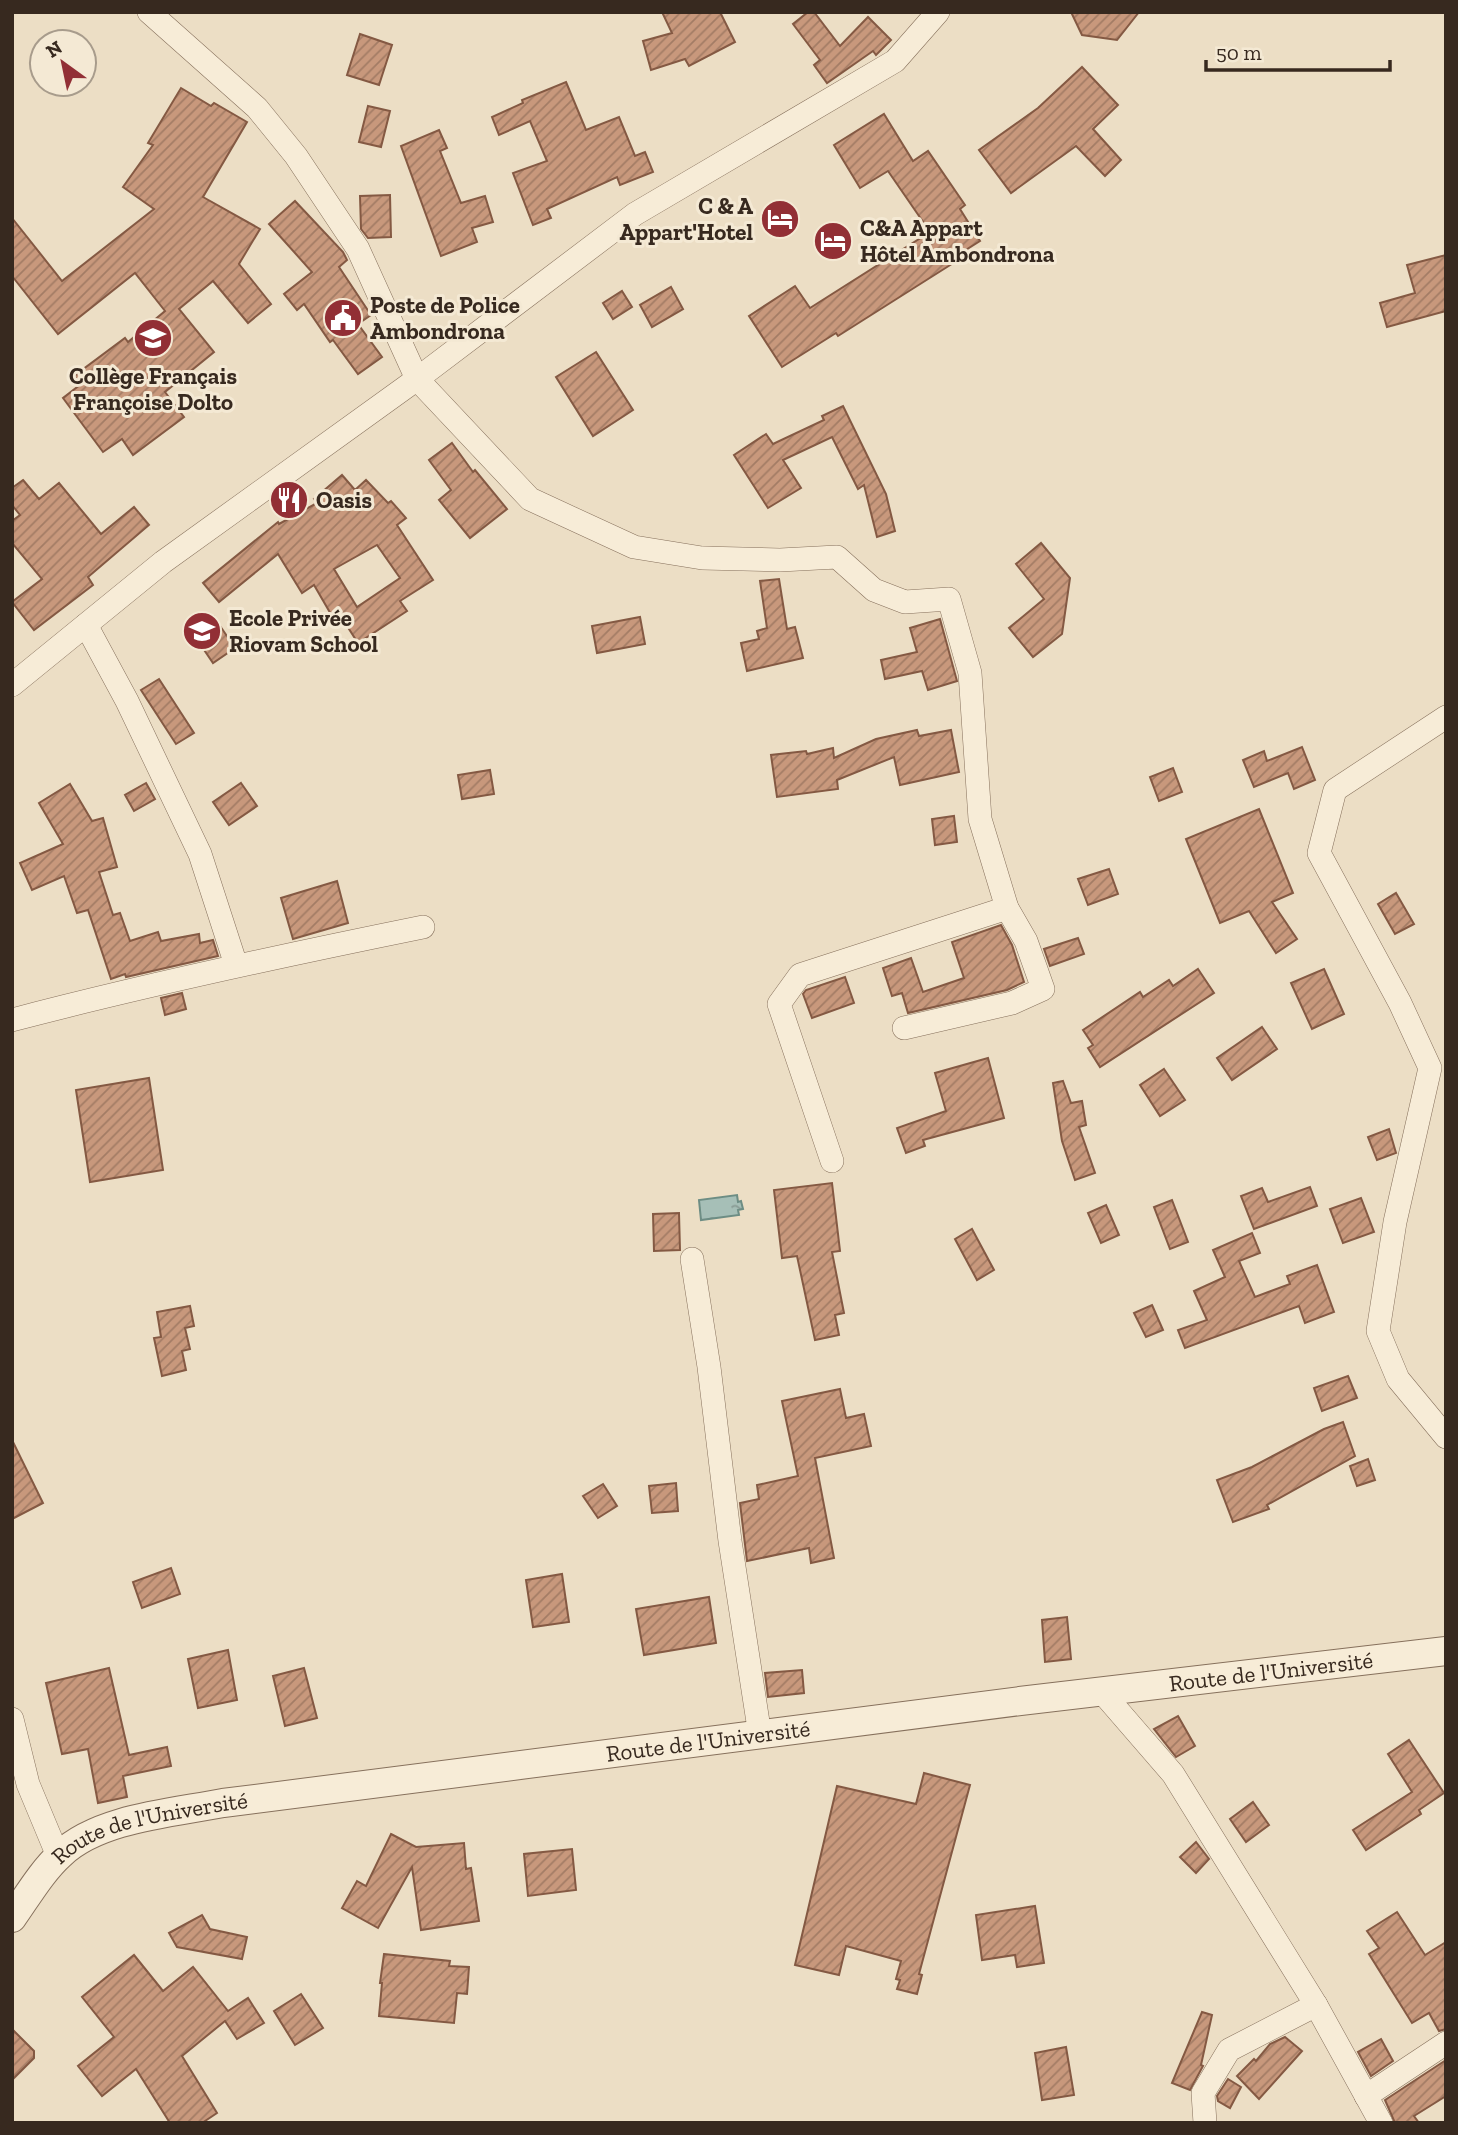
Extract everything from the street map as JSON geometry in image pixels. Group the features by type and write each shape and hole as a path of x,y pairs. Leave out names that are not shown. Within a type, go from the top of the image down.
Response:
{"street":[{"path":"149,12 257,108 296,156 358,249 416,379 530,499 634,547 702,558 780,560 837,557 874,590 905,602 949,598 970,673 980,819 1007,908 1026,941 1043,989 1012,1003 904,1028"},
{"path":"12,685 163,562 416,379 635,214 895,61 938,12"},
{"path":"86,625 128,701 200,854 236,965"},
{"path":"1446,717 1335,790 1319,853 1400,1003 1430,1068 1395,1222 1378,1331 1398,1380 1446,1437"},
{"path":"832,1161 779,1004 800,975 1007,908"},
{"path":"12,1020 116,992 423,927"},
{"path":"692,1259 709,1367 730,1541 760,1735"},
{"name":"Route de l'Université","path":"12,1918 58,1856 72,1844 104,1827 223,1802 1446,1651"},
{"path":"1102,1692 1173,1774 1316,2005 1381,2123"},
{"path":"12,1719 28,1784 58,1856"},
{"path":"1205,2123 1203,2093 1228,2050 1316,2005"},
{"path":"1366,2096 1446,2043"}],"water":[{"path":"737,1195 743,1209 738,1210 739,1215 701,1220 699,1200"}],"building":[{"path":"662,12 720,12 735,42 689,66 685,59 651,70 643,41 672,33"},
{"path":"808,12 814,12 840,46 868,17 891,40 876,55 873,51 827,83 814,65 820,60 793,24"},
{"path":"1071,12 1139,12 1117,40 1082,35"},
{"path":"360,34 392,45 379,85 347,75"},
{"path":"1082,67 1118,105 1093,129 1121,160 1105,176 1076,146 1011,193 979,150 1038,108"},
{"path":"566,82 586,130 619,117 635,156 645,152 653,172 620,185 617,177 547,209 551,218 533,225 513,173 547,161 530,121 499,135 492,117 523,103 522,100"},
{"path":"181,88 211,106 214,103 247,122 203,197 260,229 239,264 271,304 248,323 213,281 179,309 214,352 165,392 184,417 133,455 122,439 103,452 63,398 81,384 74,376 125,338 128,342 165,311 135,273 58,334 12,276 12,218 62,281 154,209 123,187 153,145 148,143"},
{"path":"368,106 390,111 381,147 359,142"},
{"path":"884,114 913,161 928,151 965,205 960,209 980,241 953,258 955,262 838,336 836,333 782,367 749,316 795,286 810,308 930,232 888,171 860,188 834,145"},
{"path":"439,130 447,148 440,151 461,203 485,196 493,222 472,228 477,242 441,256 401,146"},
{"path":"390,195 391,237 368,238 361,229 360,196"},
{"path":"295,201 343,252 347,260 339,267 371,315 358,324 382,357 358,374 333,340 330,342 304,304 297,310 284,294 312,272 269,224"},
{"path":"1446,255 1446,311 1387,327 1380,303 1415,293 1407,265"},
{"path":"671,287 683,309 652,327 640,305"},
{"path":"622,291 632,307 613,319 603,303"},
{"path":"596,352 633,410 593,436 556,377"},
{"path":"843,406 886,494 895,531 877,537 864,485 858,489 832,437 783,460 801,488 768,508 734,455 766,434 773,444 824,420 822,416"},
{"path":"452,443 473,472 475,470 507,509 470,538 439,500 451,490 429,460"},
{"path":"342,475 355,490 366,480 406,518 397,525 433,580 400,601 407,611 358,643 338,612 332,616 314,585 302,593 278,554 219,602 203,583 278,522 279,524 317,503 314,499","holes":["377,545 400,578 357,607 334,569"]},
{"path":"23,480 39,499 59,483 101,534 134,507 149,525 88,577 93,585 34,630 12,602 42,579 12,543 12,521 20,515 12,505 12,488"},
{"path":"1041,543 1070,578 1062,634 1033,657 1009,628 1044,599 1016,564"},
{"path":"779,579 787,629 795,627 803,658 747,671 741,643 759,639 757,631 767,628 760,581"},
{"path":"214,617 235,648 213,663 192,632"},
{"path":"640,617 645,644 597,653 592,626"},
{"path":"940,619 957,681 928,690 922,671 885,679 881,660 917,652 910,628"},
{"path":"159,679 194,733 176,744 141,690"},
{"path":"917,730 919,736 951,730 959,772 900,785 894,757 837,780 838,789 777,797 771,755 806,751 807,754 833,748 834,758 876,739"},
{"path":"1302,747 1315,780 1294,789 1288,773 1254,787 1243,760 1264,751 1267,761"},
{"path":"1173,768 1182,792 1159,801 1150,777"},
{"path":"490,770 494,794 462,799 458,775"},
{"path":"146,783 155,799 134,811 125,795"},
{"path":"241,783 257,806 229,825 213,802"},
{"path":"70,784 92,821 103,818 117,867 99,872 113,915 120,913 130,941 158,932 161,941 199,934 200,943 213,940 218,956 111,979 88,910 77,913 64,876 32,890 20,863 63,844 39,803"},
{"path":"1259,809 1293,893 1272,902 1297,939 1276,953 1249,911 1220,923 1186,839"},
{"path":"954,816 957,842 935,845 932,819"},
{"path":"1109,869 1118,894 1088,905 1078,879"},
{"path":"337,881 348,923 293,939 281,898"},
{"path":"1396,893 1414,924 1395,934 1378,904"},
{"path":"1001,925 1012,945 1024,982 1007,990 908,1013 902,993 892,996 883,968 911,958 923,992 964,978 952,942"},
{"path":"1078,938 1084,954 1050,966 1044,949"},
{"path":"1198,969 1214,993 1100,1067 1088,1048 1093,1045 1083,1030 1140,992 1143,997 1169,980 1173,986"},
{"path":"1324,969 1344,1014 1312,1029 1291,983"},
{"path":"845,977 854,1003 812,1018 803,994 806,990"},
{"path":"182,993 186,1009 165,1015 161,998"},
{"path":"1262,1027 1277,1049 1232,1080 1217,1058"},
{"path":"988,1058 1004,1118 923,1140 925,1146 906,1153 897,1128 946,1111 935,1073"},
{"path":"1164,1069 1185,1100 1160,1116 1140,1085"},
{"path":"149,1078 163,1170 90,1182 76,1090"},
{"path":"1063,1081 1071,1103 1082,1101 1086,1125 1079,1127 1095,1173 1075,1180 1062,1141 1053,1083"},
{"path":"1389,1129 1396,1153 1377,1160 1368,1137"},
{"path":"832,1183 840,1251 832,1252 844,1313 835,1315 839,1335 815,1340 797,1256 782,1258 774,1190"},
{"path":"1310,1187 1317,1206 1254,1229 1241,1196 1262,1188 1268,1202"},
{"path":"1361,1198 1374,1232 1343,1243 1330,1209"},
{"path":"1172,1200 1188,1242 1170,1249 1154,1207"},
{"path":"1106,1205 1119,1235 1101,1243 1088,1213"},
{"path":"679,1213 680,1250 654,1251 653,1214"},
{"path":"972,1229 994,1270 977,1280 955,1239"},
{"path":"1252,1233 1260,1253 1239,1261 1255,1297 1290,1284 1287,1276 1317,1265 1334,1312 1305,1323 1299,1306 1185,1348 1178,1330 1207,1320 1194,1291 1225,1277 1213,1250"},
{"path":"1152,1305 1163,1330 1146,1337 1134,1313"},
{"path":"190,1306 194,1326 185,1328 190,1349 182,1351 186,1370 162,1376 154,1338 161,1337 157,1312"},
{"path":"1348,1376 1357,1398 1322,1411 1314,1388"},
{"path":"840,1389 846,1418 864,1414 871,1446 815,1458 834,1558 811,1563 809,1548 747,1561 740,1503 759,1499 757,1485 798,1476 782,1401"},
{"path":"1343,1422 1355,1456 1267,1505 1269,1509 1233,1522 1217,1480 1252,1467 1324,1429"},
{"path":"12,1440 43,1503 12,1519"},
{"path":"1368,1459 1375,1480 1357,1486 1350,1466"},
{"path":"676,1483 678,1511 652,1513 649,1486"},
{"path":"603,1484 617,1506 598,1518 583,1496"},
{"path":"171,1568 180,1594 142,1608 133,1582"},
{"path":"562,1574 569,1622 533,1627 526,1580"},
{"path":"709,1597 716,1643 644,1655 636,1609"},
{"path":"1067,1617 1071,1659 1045,1662 1042,1620"},
{"path":"228,1650 237,1700 198,1708 188,1659"},
{"path":"109,1668 129,1755 167,1747 171,1766 123,1776 127,1797 98,1803 88,1749 62,1754 46,1683"},
{"path":"304,1668 317,1718 285,1726 273,1676"},
{"path":"802,1670 804,1693 768,1697 765,1673"},
{"path":"1178,1716 1195,1746 1176,1757 1154,1729"},
{"path":"1409,1740 1444,1793 1419,1810 1421,1814 1366,1850 1353,1830 1412,1792 1388,1754"},
{"path":"924,1773 970,1785 919,1974 922,1975 917,1994 897,1989 900,1980 896,1979 901,1961 846,1946 839,1975 795,1965 837,1786 916,1804"},
{"path":"1253,1802 1269,1825 1246,1842 1230,1819"},
{"path":"391,1834 416,1847 464,1843 466,1869 471,1868 479,1921 421,1930 412,1867 378,1928 342,1908 357,1881 366,1886"},
{"path":"1196,1842 1209,1859 1196,1873 1180,1857"},
{"path":"572,1849 576,1890 528,1896 524,1854"},
{"path":"1035,1906 1044,1963 1017,1967 1015,1955 982,1960 976,1915"},
{"path":"1397,1912 1425,1955 1446,1942 1446,2029 1439,2031 1429,2013 1412,2023 1369,1954 1379,1948 1367,1931"},
{"path":"202,1915 210,1929 247,1937 242,1959 177,1947 169,1933"},
{"path":"384,1954 450,1961 449,1966 469,1967 467,1994 457,1993 454,2023 379,2016"},
{"path":"134,1955 163,1991 193,1967 228,2011 248,1998 264,2023 237,2039 225,2021 182,2056 217,2113 202,2123 170,2123 136,2069 102,2096 78,2066 114,2037 82,1997"},
{"path":"301,1994 323,2028 295,2045 274,2011"},
{"path":"1202,2012 1212,2015 1201,2065 1203,2066 1190,2090 1172,2083"},
{"path":"12,2029 34,2051 34,2058 12,2080"},
{"path":"1285,2037 1302,2051 1259,2099 1237,2076 1254,2059 1256,2061 1270,2044"},
{"path":"1381,2039 1393,2061 1371,2076 1358,2052"},
{"path":"1066,2047 1074,2095 1042,2100 1035,2053"},
{"path":"1446,2060 1446,2096 1414,2116 1419,2123 1395,2123 1385,2100"},
{"path":"1228,2079 1241,2087 1230,2108 1218,2101 1217,2096"}],"place":[{"name":"C & A Appart'Hotel","path":"780,219"},
{"name":"C&A Appart Hôtel Ambondrona","path":"833,241"},
{"name":"Poste de Police Ambondrona","path":"343,318"},
{"name":"Collège Français Françoise Dolto","path":"153,338"},
{"name":"Oasis","path":"289,500"},
{"name":"Ecole Privée Riovam School","path":"202,631"}]}
